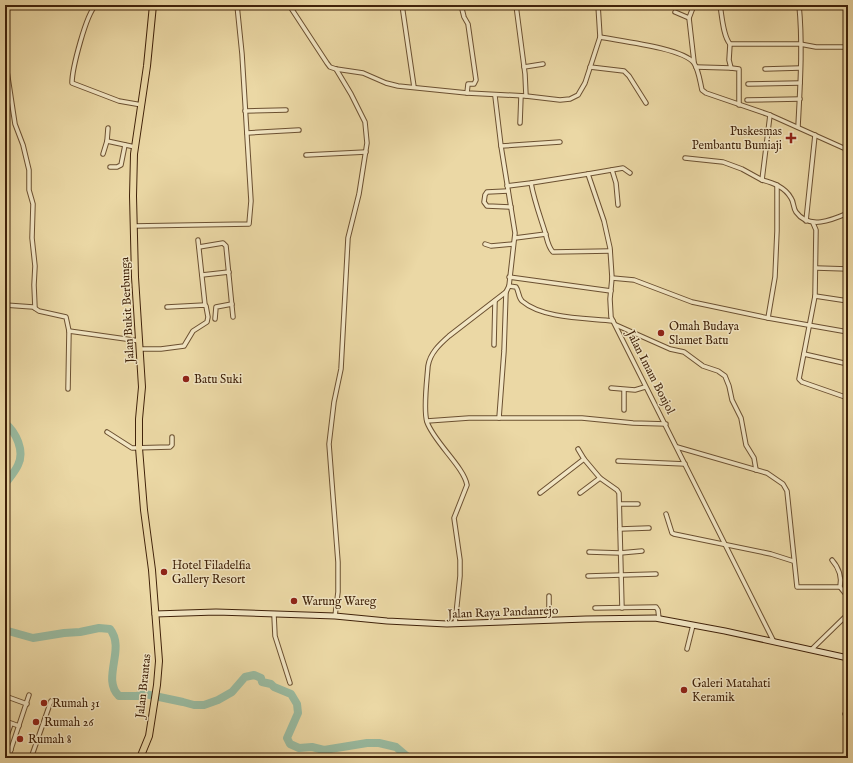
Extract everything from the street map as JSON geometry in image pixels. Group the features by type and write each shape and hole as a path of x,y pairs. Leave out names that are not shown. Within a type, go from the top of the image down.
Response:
{"main road":[{"name":"Jalan Bukit Berbunga","path":"153,5 150,47 135,147 133,196 135,277 142,387 139,419 139,448 155,614"},
{"name":"Jalan Raya Pandanrejo","path":"155,614 216,612 335,616 444,624 549,620 659,619 774,642 848,659"},
{"name":"Jalan Brantas","path":"140,758 149,736 157,685 159,661 155,614"}],"street":[{"path":"96,5 92,9 87,19 72,83 119,101 142,105"},
{"path":"134,226 249,224 252,206 242,54 237,5"},
{"path":"289,5 327,63 330,67 336,70 363,73 386,83 425,90 467,90 495,96 521,96 526,93 560,100 575,97 582,89 600,37 598,5"},
{"path":"402,5 414,87"},
{"path":"461,5 464,17 468,24 476,80 475,84 468,84 467,90"},
{"path":"516,5 526,93"},
{"path":"694,5 689,18 695,65 702,90 704,92 770,115 848,150"},
{"path":"720,5 724,28 730,44 729,60 731,68"},
{"path":"798,127 800,99 799,5"},
{"path":"675,12 689,18"},
{"path":"600,37 670,50 690,58 695,65 740,70 739,105"},
{"path":"730,44 800,44 816,47 848,47"},
{"path":"5,58 15,124 28,170 29,187 33,204 32,238 35,266 35,308"},
{"path":"524,67 543,64"},
{"path":"590,67 624,71 629,76 646,103"},
{"path":"765,69 800,68"},
{"path":"335,616 338,592 338,562 329,438 334,402 341,369 348,238 359,194 367,142 365,122 351,94 336,70"},
{"path":"748,84 800,83"},
{"path":"495,96 515,238 513,244 510,277 506,292 504,351 499,418"},
{"path":"520,123 521,96"},
{"path":"747,100 800,99"},
{"path":"245,111 286,110"},
{"path":"762,180 770,115"},
{"path":"103,154 107,141 108,128"},
{"path":"246,133 299,130"},
{"path":"806,221 815,135"},
{"path":"107,141 135,147"},
{"path":"501,146 560,142"},
{"path":"110,167 117,168 122,165 125,145"},
{"path":"306,155 366,152"},
{"path":"685,158 723,162 776,185 791,198 795,211 806,221 813,223 824,222 848,213"},
{"path":"507,186 623,168 630,173"},
{"path":"612,170 616,184 618,206"},
{"name":"Jalan Imam Bonjol","path":"588,174 604,221 610,251 612,278 610,312 614,323 774,642"},
{"path":"531,183 534,200 553,252 610,251"},
{"path":"768,318 775,277 777,231 776,185"},
{"path":"508,191 487,192 484,202 487,206 511,208"},
{"path":"813,223 816,230 815,296 799,376 800,382 848,398"},
{"path":"515,238 546,234"},
{"path":"140,349 161,349 184,346 193,331 207,322 208,309 205,305 198,240"},
{"path":"199,247 223,243 226,246 233,317"},
{"path":"485,244 491,246 513,244"},
{"path":"816,268 848,270"},
{"path":"202,275 229,272"},
{"path":"510,277 611,291"},
{"path":"612,278 634,280 692,302 768,318 848,332"},
{"path":"508,286 516,287 522,301 545,312 573,318 614,323 670,349 684,352 703,366 718,371 725,376 732,400 741,418 746,445 754,458 756,470"},
{"path":"456,624 460,560 454,518 466,489 466,482 437,439 427,421 429,359 448,336 506,292"},
{"path":"815,296 848,301"},
{"path":"494,345 495,301"},
{"path":"215,319 216,307 232,304"},
{"path":"5,305 35,308 39,311 65,316 69,331 68,389"},
{"path":"167,307 205,305"},
{"path":"69,331 140,341"},
{"path":"804,354 848,364"},
{"path":"611,388 636,390 645,387"},
{"path":"624,390 624,410"},
{"path":"427,421 469,418 582,418 633,423 666,424"},
{"path":"106,432 131,448 170,447 172,445 172,437"},
{"path":"677,447 771,475 783,484 787,488 797,587 840,587"},
{"path":"578,449 584,459 600,478 618,491 620,504 622,608"},
{"path":"540,493 584,459"},
{"path":"618,461 685,464"},
{"path":"580,493 600,478"},
{"path":"620,504 638,504"},
{"path":"666,514 674,534 771,554 794,561"},
{"path":"620,529 649,528"},
{"path":"589,552 620,553 642,551"},
{"path":"832,560 840,572 840,587 848,597"},
{"path":"588,576 656,574"},
{"path":"549,596 549,620"},
{"path":"595,608 656,607 658,610 659,619"},
{"path":"811,650 848,614"},
{"path":"274,615 275,636 290,683"},
{"path":"687,649 693,625"},
{"path":"8,758 29,695"},
{"path":"5,696 27,704"},
{"path":"31,758 51,701"},
{"path":"5,721 19,726"},
{"path":"5,741 11,724"},
{"path":"5,748 11,750"}],"waterway":[{"path":"5,423 13,431 20,448 20,460 17,468 5,484"},
{"path":"5,628 8,631 33,638 99,628 110,629 116,646 112,681 114,689 119,696 137,696 145,694 194,705 204,705 218,700 232,692 245,677 254,675 261,678 262,682 271,684 274,687 291,694 297,704 298,713 287,738 290,744 299,748 312,747 324,750 367,743 379,743 396,747 409,758"}],"place":[{"name":"Puskesmas Pembantu Bumiaji","path":"791,138"},
{"name":"Omah Budaya Slamet Batu","path":"661,333"},
{"name":"Batu Suki","path":"186,379"},
{"name":"Hotel Filadelfia Gallery Resort","path":"164,572"},
{"name":"Warung Wareg","path":"294,601"},
{"name":"Galeri Matahati Keramik","path":"684,690"},
{"name":"Rumah 31","path":"44,703"},
{"name":"Rumah 26","path":"36,722"},
{"name":"Rumah 8","path":"20,739"}]}
